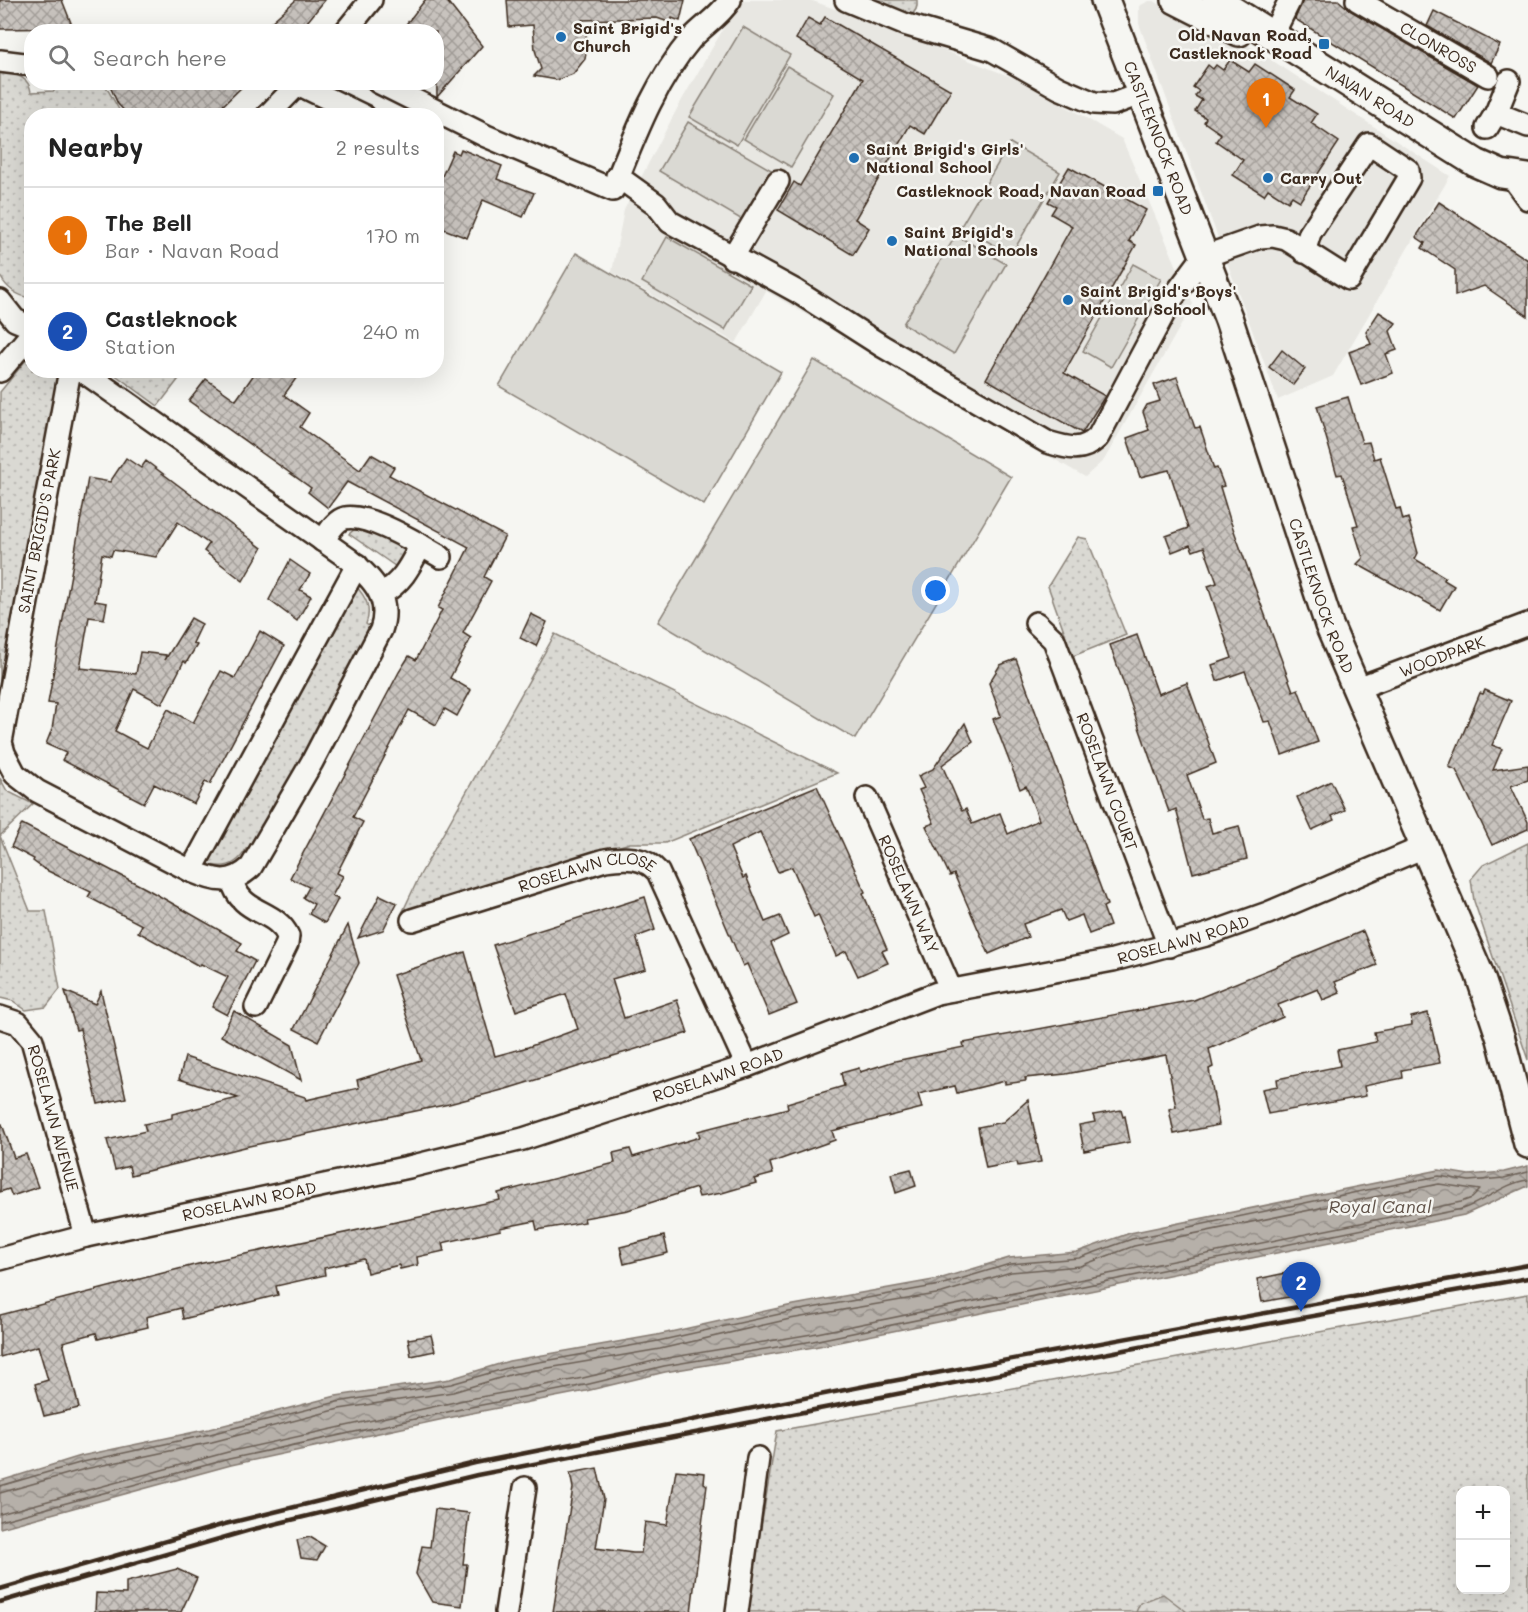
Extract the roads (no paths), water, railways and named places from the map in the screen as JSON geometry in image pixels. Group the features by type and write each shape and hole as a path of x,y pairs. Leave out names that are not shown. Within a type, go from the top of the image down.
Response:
{"main road":[{"name":"CASTLEKNOCK ROAD","path":"1105,0 1229,320 1326,616 1355,689 1479,973 1501,1039 1528,1143"},
{"name":"CASTLEKNOCK ROAD","path":"1122,0 1119,24 1122,46"},
{"path":"1176,0 1236,31 1273,34"},
{"name":"NAVAN ROAD","path":"1216,0 1476,163 1520,177"}],"street":[{"path":"352,24 371,0"},
{"path":"444,115 486,136 613,190 647,105 691,40 724,10 730,0"},
{"path":"846,0 904,24 992,50 1059,88 1094,103 1113,104 1140,94"},
{"path":"1273,34 1290,0"},
{"name":"CLONROSS","path":"1357,0 1488,76"},
{"path":"0,61 24,64"},
{"path":"1509,81 1492,120 1528,126"},
{"path":"275,108 292,90"},
{"path":"313,90 348,108"},
{"path":"394,90 430,108"},
{"path":"617,176 656,204 670,222 796,291 882,346 1047,442 1071,449 1089,445 1098,437 1171,300 1203,257 1260,237 1273,236 1286,239 1304,252 1349,279 1408,178 1408,170 1404,165 1369,144 1310,233 1304,252"},
{"path":"1520,177 1528,199"},
{"path":"732,258 778,181"},
{"path":"0,301 20,327 0,371"},
{"name":"SAINT BRIGID'S PARK","path":"68,378 15,658 1,742 4,753 15,774 36,791 191,871 216,881 232,880"},
{"path":"92,378 357,565 375,583 381,594 384,612 381,630 343,703 251,867 232,880 241,900 276,921 288,936 287,944 256,1007"},
{"path":"322,542 337,522 344,518 359,518 421,545 441,557"},
{"path":"381,594 395,587 421,545"},
{"path":"191,871 357,565"},
{"name":"ROSELAWN COURT","path":"1036,623 1054,640 1169,946"},
{"name":"WOODPARK","path":"1355,689 1528,624"},
{"name":"ROSELAWN WAY","path":"867,798 951,990"},
{"name":"ROSELAWN ROAD","path":"0,1258 86,1236 408,1167 523,1138 747,1066 926,997 951,990 1113,960 1169,946 1268,913 1424,847"},
{"name":"ROSELAWN CLOSE","path":"412,920 605,860 619,858 646,861 658,872 747,1066"},
{"name":"ROSELAWN AVENUE","path":"0,1017 18,1023 32,1040 86,1236"},
{"path":"737,1612 758,1458"},
{"path":"506,1612 525,1488"}],"water":[{"name":"Royal Canal","path":"1528,1166 1528,1186 1464,1215 814,1347 665,1372 586,1391 467,1414 231,1465 0,1528 0,1481 81,1456 209,1429 336,1396 450,1379 509,1361 657,1335 788,1306 939,1279 1009,1258 1077,1252 1130,1233 1439,1170 1469,1175 1504,1172"}],"railway":[{"path":"0,1589 225,1524 475,1463 865,1386 1528,1265"},
{"path":"0,1602 250,1530 477,1475 1166,1342 1528,1278"}],"place":[{"name":"Saint Brigid's Church","path":"561,37"},
{"name":"Old Navan Road, Castleknock Road","path":"1324,44"},
{"name":"The Bell","path":"1266,128"},
{"name":"Saint Brigid's Girls' National School","path":"854,158"},
{"name":"Carry Out","path":"1268,178"},
{"name":"Castleknock Road, Navan Road","path":"1158,191"},
{"name":"Saint Brigid's National Schools","path":"892,241"},
{"name":"Saint Brigid's Boys' National School","path":"1068,300"},
{"name":"Castleknock","path":"1301,1312"}]}
